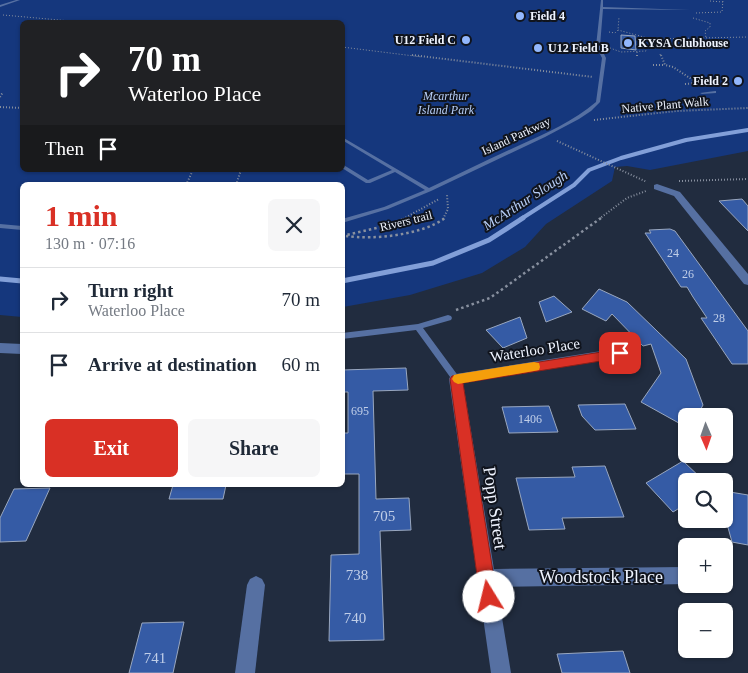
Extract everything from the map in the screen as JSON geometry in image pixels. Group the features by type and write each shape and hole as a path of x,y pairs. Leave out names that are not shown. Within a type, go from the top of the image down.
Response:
{"street":[{"path":"657,187 677,194 748,281"},
{"path":"0,348 20,349"},
{"name":"Waterloo Place","path":"456,379 620,353"},
{"name":"Popp Street","path":"456,379 502,673"},
{"name":"Woodstock Place","path":"486,578 678,576"},
{"path":"245,673 256,585"}],"lane":[{"path":"0,6 20,0"},
{"name":"Island Parkway","path":"345,219 386,208 429,190 577,118 598,102 604,58 598,49 602,0"},
{"path":"602,8 689,10"},
{"path":"702,93 714,92"},
{"path":"345,140 429,190"},
{"path":"345,167 368,182 396,170"},
{"path":"0,226 20,228"},
{"path":"345,336 418,327 448,318"},
{"path":"418,327 456,379"}],"path":[{"path":"696,13 722,12 723,1 710,1"},
{"path":"618,30 619,16 622,14"},
{"path":"0,15 59,20"},
{"path":"691,18 710,23 710,27 705,31 706,38"},
{"path":"600,30 614,33 618,30 652,39 748,37"},
{"path":"605,47 624,52 646,52 647,46 653,44 652,39"},
{"path":"345,47 601,78"},
{"path":"624,52 630,56"},
{"path":"637,52 637,58"},
{"path":"660,54 665,65"},
{"path":"653,66 665,65 673,67 714,92"},
{"path":"685,84 698,83"},
{"path":"0,98 3,92"},
{"path":"0,107 20,108"},
{"name":"Native Plant Walk","path":"589,120 676,111 748,108"},
{"path":"550,138 657,187"},
{"path":"456,310 490,298 556,252 627,198 681,181 748,179"},
{"name":"Rivers trail","path":"345,236 361,239 375,237 432,225 442,221 447,214 447,193 394,224 345,236"}],"green space":[{"name":"Mcarthur Island Park","path":"0,0 748,0 748,151 650,170 627,166 615,167 612,181 546,224 525,247 482,273 410,295 345,307 345,182 20,182 20,317 0,315"}],"building":[{"name":"KYSA Clubhouse","path":"621,35 635,36 636,50 621,48"},
{"path":"742,199 748,206 748,231 719,201"},
{"path":"670,229 675,231 748,331 748,364 732,364 701,318 707,318 687,287 681,287 645,233 651,233 649,230"},
{"path":"599,289 627,302 686,359 703,405 701,408 678,408 678,423 641,402 661,373 651,344 643,346 612,314 606,321 582,309"},
{"path":"554,296 572,312 546,322 539,302"},
{"path":"520,317 527,338 503,348 486,330"},
{"path":"406,368 408,390 373,391 376,499 409,498 411,530 380,531 384,640 329,641 331,555 359,554 359,474 345,474 348,392 345,392 345,370"},
{"path":"625,404 636,429 595,430 582,416 578,405"},
{"path":"549,406 558,432 509,433 502,407"},
{"path":"680,463 685,463 696,473 678,473 678,509 673,512 646,483"},
{"path":"605,466 624,517 562,518 565,529 529,530 516,478 575,477 572,467"},
{"path":"172,487 226,487 223,499 169,499"},
{"path":"50,488 26,541 0,542 0,518 14,489"},
{"path":"733,492 748,495 748,545 733,542 733,538 731,538 728,528 733,528"},
{"path":"184,622 173,673 129,673 142,623"},
{"path":"623,651 630,673 562,673 557,654"}],"waterway":[{"name":"McArthur Slough","path":"521,219 574,185 589,170 621,158 686,140 748,130"},
{"name":"McArthur Slough","path":"345,280 433,263 489,240 523,218"},
{"name":"McArthur Slough","path":"0,279 20,281"}],"slow traffic":[{"path":"458,379 534,367"}],"place":[{"name":"Field 4","path":"520,16"},
{"name":"U12 Field C","path":"466,40"},
{"name":"KYSA Clubhouse","path":"628,43"},
{"name":"U12 Field B","path":"538,48"},
{"name":"Field 2","path":"738,81"}],"route":[{"path":"489,597 456,379 620,353"}]}
